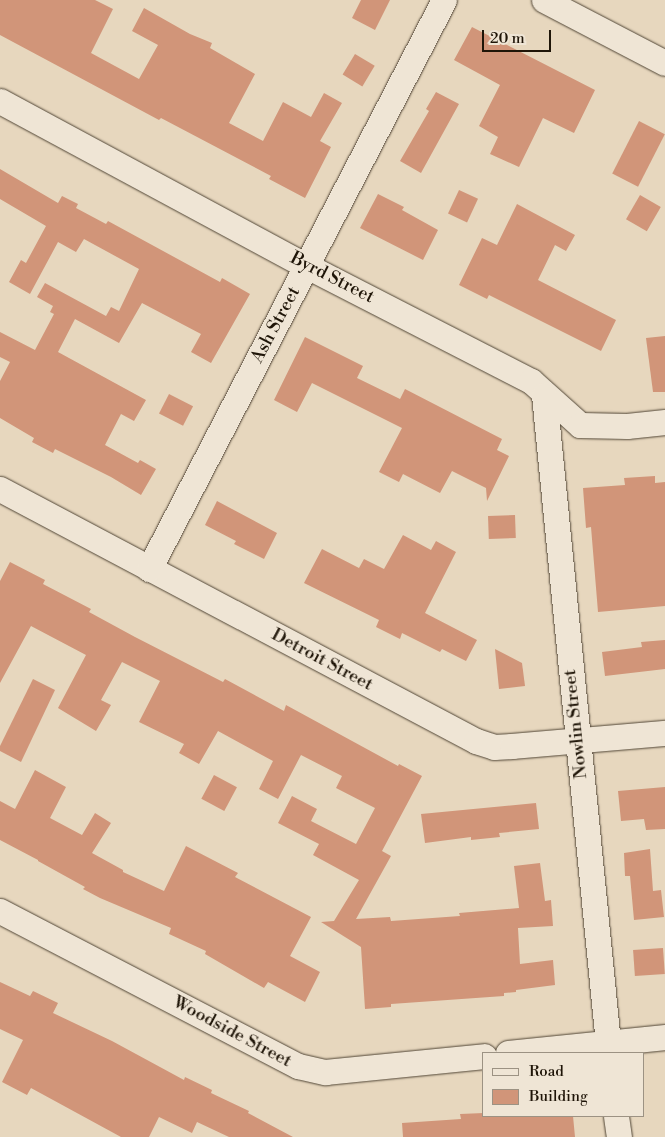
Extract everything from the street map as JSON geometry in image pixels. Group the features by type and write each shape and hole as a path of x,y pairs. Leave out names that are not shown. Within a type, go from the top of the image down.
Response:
{"street":[{"name":"Ash Street","path":"149,569 444,0"},
{"path":"544,0 665,63"},
{"name":"Byrd Street","path":"0,101 307,266 506,367 531,381 544,395 580,424 627,426 665,422"},
{"name":"Nowlin Street","path":"544,395 608,1048"},
{"name":"Detroit Street","path":"0,489 476,741 494,746 577,742 665,733"},
{"name":"Woodside Street","path":"0,911 298,1066 326,1072 482,1056"},
{"path":"528,1052 608,1048 665,1037"},
{"path":"616,1117 618,1137"}],"building":[{"path":"0,0 95,0 113,9 91,53 139,79 158,45 132,31 144,8 190,34 212,43 210,48 255,74 229,123 263,141 283,102 311,117 324,93 342,103 320,141 331,147 305,198 269,179 271,176 161,118 159,120 0,35"},
{"path":"361,0 390,0 375,30 352,18"},
{"path":"472,27 595,90 574,133 543,118 519,167 490,154 498,137 479,126 500,85 454,60"},
{"path":"355,54 375,66 362,86 343,75"},
{"path":"436,92 459,104 421,173 400,161 429,111 426,109"},
{"path":"639,121 665,134 638,187 612,174"},
{"path":"0,169 58,203 62,196 78,204 76,208 106,224 108,221 220,282 222,278 250,294 211,363 191,352 201,334 142,303 119,343 75,319 58,352 146,400 134,421 121,414 105,445 138,463 140,460 156,469 141,495 111,477 55,449 53,453 32,442 34,438 0,418 0,381 10,362 0,357 0,332 35,350 54,314 50,312 53,306 37,297 45,283 106,316 111,307 119,311 139,269 84,239 76,252 58,242 30,294 9,282 21,260 26,263 46,226 0,199"},
{"path":"459,190 478,199 467,222 448,214"},
{"path":"378,194 404,207 402,210 438,230 423,260 360,228"},
{"path":"640,195 661,207 647,231 626,219"},
{"path":"517,204 575,235 566,251 555,245 538,280 616,320 601,351 489,295 487,299 459,285 482,238 497,245"},
{"path":"665,336 665,392 653,392 646,338"},
{"path":"305,337 363,366 357,378 400,399 405,389 502,439 497,450 509,456 487,501 486,488 452,471 440,493 403,474 399,482 379,472 402,428 312,383 297,412 274,400"},
{"path":"169,394 193,406 183,426 159,414"},
{"path":"655,476 655,483 665,482 665,606 598,612 591,527 586,528 583,488 625,485 624,478"},
{"path":"217,501 277,533 264,559 234,544 236,541 205,525"},
{"path":"515,515 516,538 489,539 488,516"},
{"path":"403,535 431,550 436,541 456,552 425,613 477,640 466,661 442,649 440,652 402,633 400,639 376,627 379,620 304,583 322,549 359,568 364,559 384,569"},
{"path":"10,562 45,580 43,584 91,609 89,612 135,637 223,682 225,679 284,711 286,705 398,766 399,764 422,776 382,851 391,856 356,919 390,917 391,921 460,916 459,913 519,908 514,866 540,863 545,901 551,900 553,926 518,928 520,964 553,960 555,985 516,990 516,992 504,993 504,996 391,1004 391,1007 365,1009 361,947 321,922 334,921 359,880 313,855 319,844 278,823 292,796 317,809 311,821 356,844 375,808 336,788 342,776 301,755 278,799 259,789 273,761 218,731 199,764 179,753 184,744 139,722 160,681 122,662 101,700 111,705 96,731 58,708 86,655 31,626 0,683 0,581"},
{"path":"665,640 665,669 605,676 602,652 642,647 641,642"},
{"path":"495,649 522,663 525,686 499,689"},
{"path":"33,679 55,690 21,762 0,751 0,746"},
{"path":"35,770 66,787 50,818 82,835 95,813 111,823 92,853 123,870 123,872 164,891 186,846 238,873 235,877 311,917 290,956 320,972 305,1002 268,982 264,988 205,954 206,951 169,934 171,928 100,898 83,889 85,887 0,840 0,801 15,809"},
{"path":"214,775 237,787 224,811 201,799"},
{"path":"665,787 665,829 646,830 644,819 621,821 618,791"},
{"path":"536,803 539,829 499,833 500,837 471,840 471,837 425,843 421,814"},
{"path":"650,849 653,891 661,890 664,917 634,920 630,876 625,876 624,853"},
{"path":"663,948 665,974 635,976 633,950"},
{"path":"0,982 30,996 33,991 58,1003 53,1013 112,1041 184,1080 185,1077 212,1090 211,1093 249,1111 248,1113 293,1137 229,1137 197,1122 192,1133 159,1117 149,1137 121,1137 31,1088 27,1095 2,1082 23,1040 0,1029"},
{"path":"482,1113 482,1117 573,1117 575,1137 403,1137 402,1123 461,1119 460,1114"}]}
